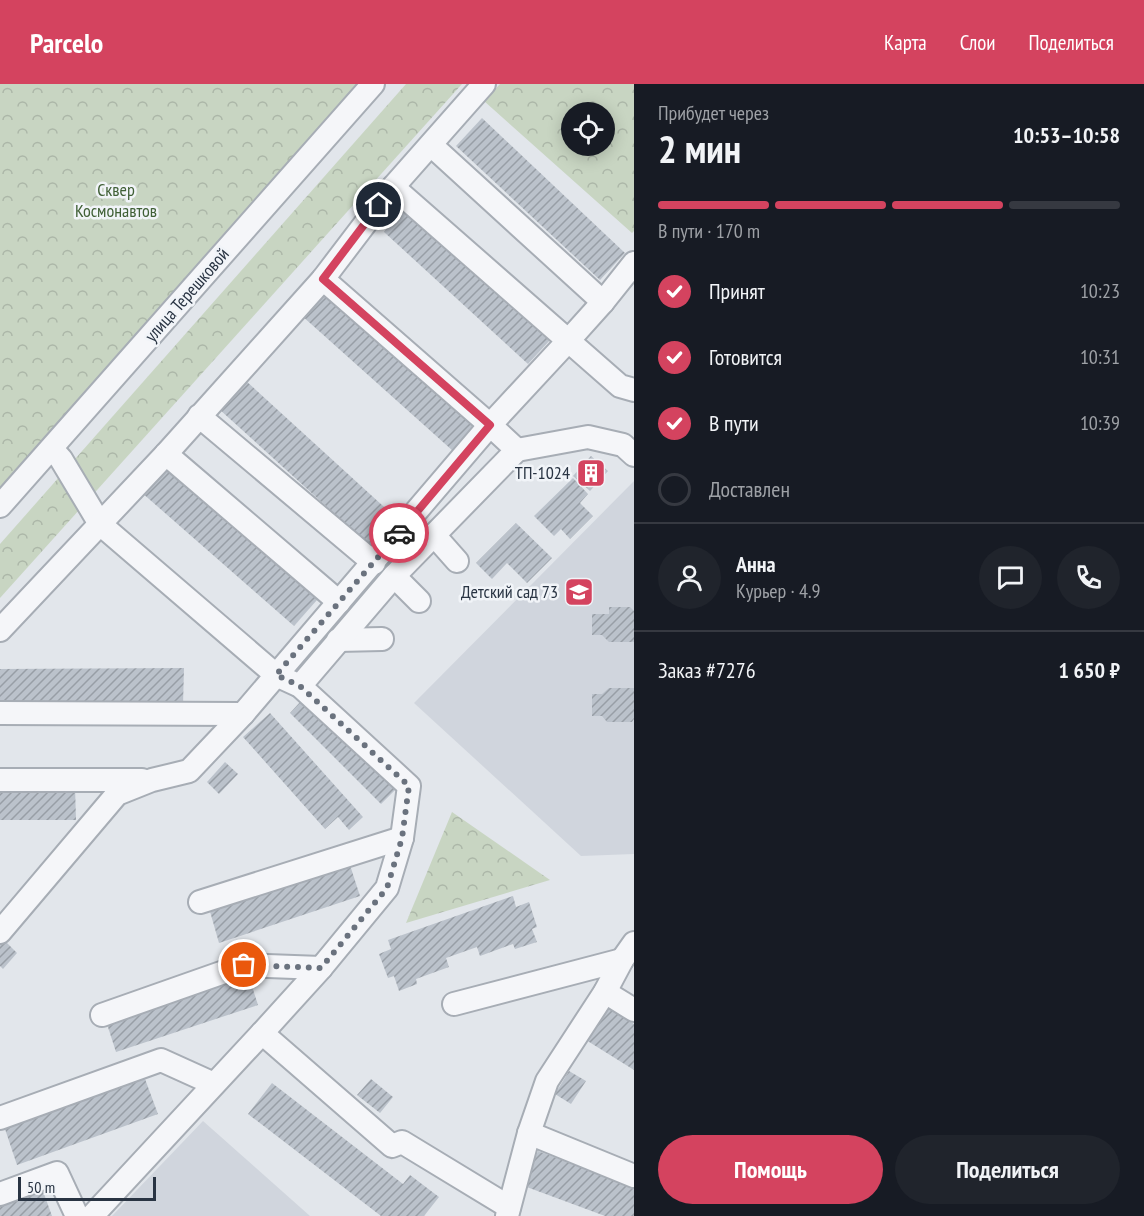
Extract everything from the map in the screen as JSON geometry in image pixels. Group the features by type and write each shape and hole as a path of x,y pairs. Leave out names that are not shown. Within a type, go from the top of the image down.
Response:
{"street":[{"name":"улица Терешковой","path":"0,506 373,84"},
{"path":"0,630 166,454 323,279 393,187 484,84"},
{"path":"431,145 603,302"},
{"path":"393,187 620,386 634,390"},
{"path":"0,932 117,794 152,780 189,771 243,714 490,425 603,302 634,263"},
{"path":"323,279 517,450"},
{"path":"199,416 374,562"},
{"path":"300,686 394,576 517,450 588,437 623,445 634,455"},
{"path":"52,449 61,459 100,524 276,675 300,686 409,786 402,838 387,888 321,968 92,1216"},
{"path":"166,454 339,602"},
{"path":"434,535 457,561"},
{"path":"394,576 419,601"},
{"path":"338,640 382,639"},
{"path":"0,713 243,714"},
{"path":"0,780 152,780"},
{"path":"200,902 402,838"},
{"path":"262,1033 392,1146 402,1142 508,1212 528,1133 547,1081 605,992 628,951"},
{"path":"454,1004 628,951"},
{"path":"102,1015 244,965 321,968"},
{"path":"605,992 634,1010"},
{"path":"0,1118 161,1060 214,1084"},
{"path":"528,1133 634,1176"},
{"path":"0,1194 57,1173 77,1216"}],"shaded area":[{"name":"Детский сад 73","path":"634,481 634,854 581,856 414,703"},
{"path":"203,1121 310,1216 112,1216"}],"green space":[{"name":"Сквер Космонавтов","path":"0,84 373,84 0,506"},
{"path":"406,84 462,84 0,598 0,544"},
{"path":"500,84 634,84 634,231 632,233 484,101"},
{"path":"452,812 550,880 406,923"}],"building":[{"path":"482,118 625,253 600,280 456,146"},
{"path":"407,206 551,339 528,364 384,232"},
{"path":"325,289 477,425 453,451 301,315"},
{"path":"245,380 394,516 369,545 219,409"},
{"name":"ТП-1024","path":"591,456 608,471 590,491 573,476"},
{"path":"165,466 317,600 294,626 141,492"},
{"path":"573,478 588,494 580,503 593,516 570,539 561,529 554,536 534,516"},
{"path":"516,523 552,558 527,583 507,563 492,579 476,563"},
{"path":"609,607 630,607 634,611 634,642 609,642 602,635 592,635 592,614 609,614"},
{"path":"184,668 183,705 0,706 0,669"},
{"path":"609,688 634,688 634,719 632,722 607,722 602,716 592,716 592,694 602,694"},
{"path":"301,701 314,715 317,712 395,790 381,804 290,713"},
{"path":"270,713 363,817 349,830 338,817 325,829 243,737"},
{"path":"225,762 238,774 219,794 207,782"},
{"path":"0,786 75,786 76,820 0,820"},
{"path":"349,862 360,896 219,943 209,908"},
{"path":"513,896 516,907 529,902 537,927 532,929 537,942 515,949 513,944 480,956 477,947 446,958 449,967 416,979 417,984 399,991 394,976 388,978 379,954 391,949 388,940"},
{"path":"4,940 17,953 3,969 0,966 0,944"},
{"path":"248,974 258,1005 116,1052 106,1021"},
{"path":"606,1007 634,1024 634,1070 586,1040"},
{"path":"569,1071 586,1081 571,1104 555,1094"},
{"path":"145,1079 158,1114 17,1165 5,1129"},
{"path":"371,1079 393,1097 380,1113 357,1095"},
{"path":"272,1083 403,1184 410,1175 439,1197 424,1216 381,1216 248,1114"},
{"path":"538,1151 634,1187 634,1216 605,1216 524,1186"},
{"path":"43,1191 52,1216 0,1216 0,1205"}],"way so far":[{"path":"244,965 321,968 387,888 402,838 409,786 300,686 276,675 399,533"}],"place":[{"name":"ТП-1024","path":"591,473"},
{"name":"Детский сад 73","path":"579,592"}],"route":[{"path":"379,205 323,279 490,425 399,533"}]}
